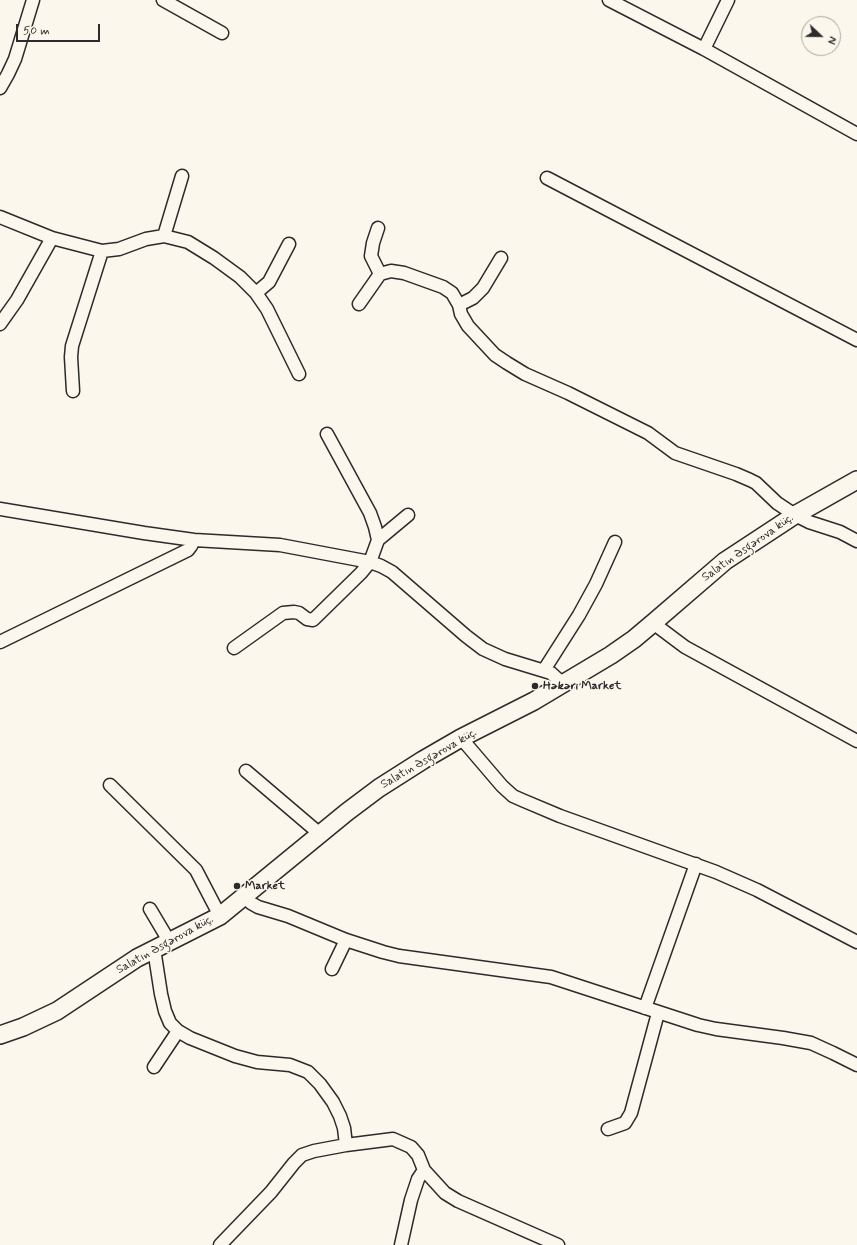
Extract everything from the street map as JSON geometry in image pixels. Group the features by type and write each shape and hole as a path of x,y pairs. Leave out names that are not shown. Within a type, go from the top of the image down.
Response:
{"street":[{"path":"0,88 15,59 33,0"},
{"path":"163,0 222,34"},
{"path":"609,0 704,48 857,134"},
{"path":"704,48 728,0"},
{"path":"164,236 182,176"},
{"path":"547,178 857,340"},
{"path":"0,217 52,238 102,251 119,249 146,239 164,236 188,242 214,258 240,277 256,293 267,309 299,374"},
{"path":"378,228 373,243 371,256 380,274"},
{"path":"0,324 17,300 52,238"},
{"path":"256,293 269,282 289,244"},
{"path":"73,391 71,357 72,346 102,251"},
{"path":"459,305 473,298 483,288 501,258"},
{"path":"359,304 380,274 391,271 404,273 443,287 452,293 468,326 495,355 507,363 525,374 568,393 648,433 675,453 736,474 756,483 777,503 795,514 809,522 840,532 857,541"},
{"path":"328,434 370,513 378,540"},
{"name":"Salatın Əsgərova küç.","path":"0,1035 23,1027 57,1011 137,958 220,916 379,788 461,738 534,701 611,655 634,639 725,561 795,514 857,480"},
{"path":"0,509 87,525 194,540 280,545 370,562 392,572 483,649 504,659 544,670 558,678 563,684"},
{"path":"234,648 283,612 299,613 306,619 313,620 361,573 370,562 378,540 408,514"},
{"path":"0,642 188,550 194,540"},
{"path":"544,670 579,615 596,584 615,542"},
{"path":"653,623 685,647 857,741"},
{"path":"461,738 502,786 513,796 560,816 696,864 757,890 857,942"},
{"path":"246,771 320,834"},
{"path":"110,785 196,870 220,916"},
{"path":"645,1008 696,864"},
{"path":"244,896 258,907 288,916 346,940 383,952 399,956 551,977 658,1013 716,1030 811,1043 857,1065"},
{"path":"150,909 169,941"},
{"path":"332,969 346,940"},
{"path":"154,949 158,979 165,1011 170,1023 178,1031 190,1038 235,1056 256,1062 290,1065 308,1072 320,1084 333,1102 342,1122 346,1145"},
{"path":"608,1129 625,1123 631,1113 658,1013"},
{"path":"154,1067 178,1031"},
{"path":"220,1245 271,1192 302,1155 314,1151 346,1145 394,1140 400,1141 411,1147 418,1155 424,1170 445,1193 458,1201 558,1245"},
{"path":"401,1245 411,1200 418,1179 424,1170"}],"place":[{"name":"Həkəri Market","path":"535,686"},
{"name":"Market","path":"237,886"}]}
